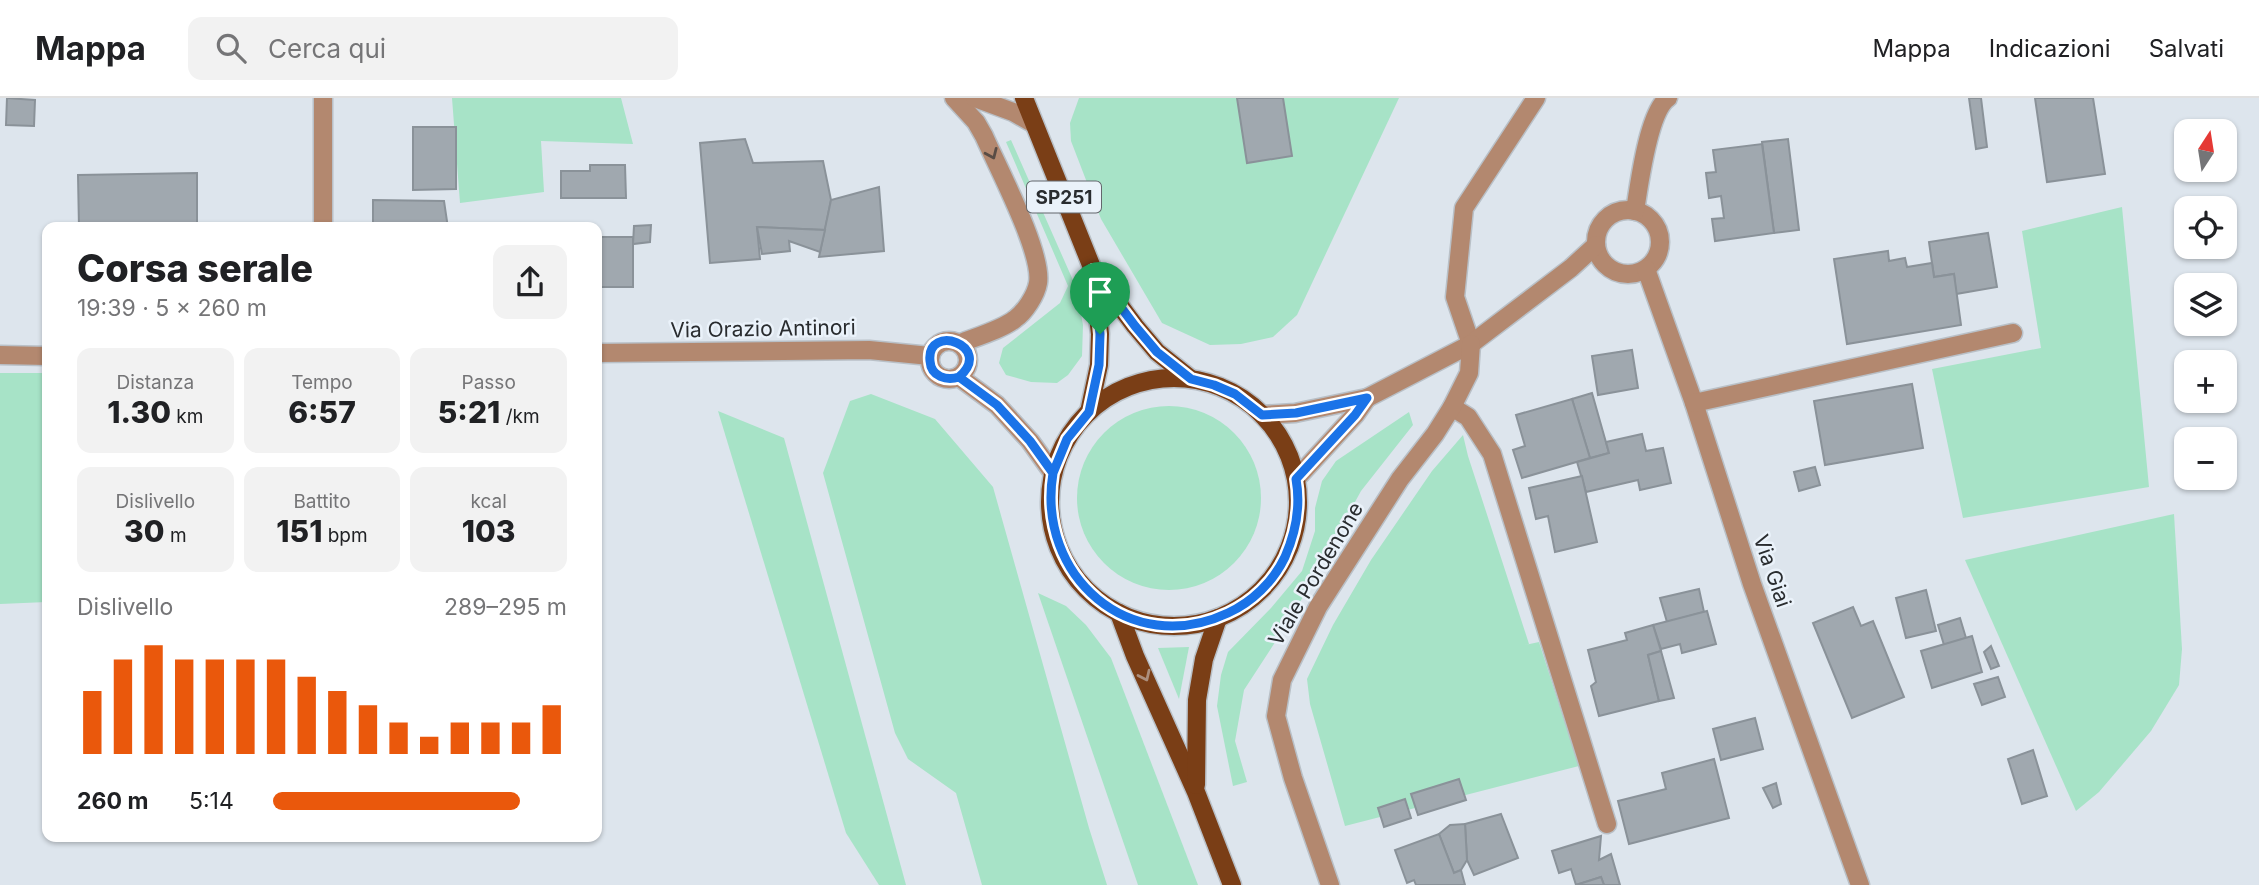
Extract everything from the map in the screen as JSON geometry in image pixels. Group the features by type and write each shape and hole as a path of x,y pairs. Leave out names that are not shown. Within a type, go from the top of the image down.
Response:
{"main road":[{"name":"Viale Pordenone","path":"1024,98 1093,270 1157,352 1191,379"},
{"name":"Viale Pordenone","path":"1089,412 1099,365 1100,334 1093,270"},
{"name":"Viale Pordenone","path":"1163,379 1191,379 1235,394 1262,415 1283,442 1296,479 1297,519 1292,541 1282,562 1253,598 1218,618 1191,624 1146,622 1119,613 1104,604 1086,589 1070,569 1054,531 1050,507 1053,473 1067,439 1089,412 1109,397 1135,385 1163,379"},
{"path":"1119,613 1135,656 1196,792 1232,885"},
{"path":"1196,792 1197,700 1204,659 1218,618"}],"street":[{"path":"323,98 323,222"},
{"path":"954,98 976,122 984,136 1030,242 1039,272 1038,286 1032,298 1014,321 961,343 942,341 932,350 930,362 935,373 947,379 959,377 969,360 961,343"},
{"path":"975,98 1013,112 1034,124"},
{"path":"1471,344 1455,297 1464,208 1536,98"},
{"path":"1635,211 1650,131 1663,102 1668,98"},
{"path":"1625,211 1635,211 1645,215 1659,231 1659,253 1646,269 1635,274 1614,271 1605,265 1599,256 1597,235 1607,219 1625,211"},
{"path":"1262,415 1296,413 1367,398 1471,344 1571,268 1596,245"},
{"name":"Via Giai","path":"1646,269 1694,403 1752,584 1860,885"},
{"path":"1694,403 2013,333"},
{"name":"Viale Pordenone","path":"1330,885 1293,778 1276,716 1282,680 1318,607 1400,479 1452,407 1469,373 1471,344"},
{"name":"Via Orazio Antinori","path":"602,353 869,350 930,356"},
{"path":"0,355 42,356"},
{"path":"959,377 997,405 1030,441 1053,473"},
{"path":"1296,479 1355,415 1367,398"},
{"path":"1452,407 1468,417 1492,454 1607,824"}],"green space":[{"path":"452,98 621,98 633,144 541,141 544,192 460,203"},
{"path":"1079,98 1399,98 1297,315 1273,337 1241,344 1210,345 1162,323 1101,219 1071,141 1070,123"},
{"path":"1011,140 1076,287 1083,325 1082,356 1068,375 1057,383 1031,382 1006,375 999,363 1003,348 1060,303 1068,286 1006,142"},
{"path":"2122,207 2149,487 1963,518 1932,369 2041,348 2022,231"},
{"path":"0,373 42,373 42,602 0,604"},
{"path":"871,394 935,419 993,487 1107,885 982,885 956,793 908,759 895,733 823,473 850,401"},
{"path":"1169,406 1204,413 1234,433 1254,463 1261,498 1254,533 1234,563 1204,583 1169,590 1134,583 1104,563 1084,533 1077,498 1084,463 1104,433 1134,413"},
{"path":"718,411 784,438 906,885 879,885 846,833"},
{"path":"1409,412 1413,425 1361,491 1294,613 1244,690 1235,741 1247,782 1233,786 1217,706 1221,675 1228,652 1302,571 1315,531 1315,508 1322,481 1336,461"},
{"path":"1463,435 1529,644 1525,645 1539,642 1579,766 1345,826 1310,704 1307,679 1333,625 1371,560 1432,471"},
{"path":"2174,514 2182,649 2179,685 2151,731 2099,792 2076,811 1965,560"},
{"path":"1038,593 1066,606 1086,625 1111,658 1198,885 1138,885"},
{"path":"1189,647 1179,699 1158,648"}],"building":[{"path":"7,98 35,100 34,126 6,125"},
{"path":"1237,98 1283,98 1292,156 1247,163"},
{"path":"1969,98 1981,98 1987,147 1976,149"},
{"path":"2035,98 2093,98 2105,174 2047,182"},
{"path":"413,127 456,127 456,189 413,190"},
{"path":"745,139 753,163 823,161 831,200 825,230 757,227 760,259 710,263 700,143"},
{"path":"1788,139 1799,230 1774,233 1762,142"},
{"path":"1762,144 1774,233 1715,241 1712,219 1724,218 1721,196 1709,198 1706,173 1716,172 1713,150"},
{"path":"590,165 625,165 626,198 561,198 561,171 590,171"},
{"path":"197,173 197,222 79,222 78,175"},
{"path":"879,187 884,251 819,257 831,200"},
{"path":"373,200 444,201 447,222 373,222"},
{"path":"651,225 650,242 633,244 634,226"},
{"path":"757,227 825,230 820,252 789,241 790,251 762,254"},
{"path":"1988,233 1997,287 1956,294 1954,274 1934,277 1929,242"},
{"path":"602,237 633,237 633,287 602,287"},
{"path":"1888,251 1889,261 1905,258 1907,267 1932,263 1934,277 1954,274 1961,325 1847,344 1834,259"},
{"path":"1632,350 1638,388 1598,395 1592,356"},
{"path":"1912,384 1923,448 1825,465 1814,401"},
{"path":"1592,393 1609,453 1590,458 1572,399"},
{"path":"1572,399 1590,458 1522,478 1513,450 1525,446 1516,415"},
{"path":"1642,434 1646,451 1663,448 1671,483 1640,490 1638,480 1586,492 1577,462 1609,453 1606,442"},
{"path":"1815,467 1820,485 1799,491 1794,472"},
{"path":"1582,476 1597,542 1555,552 1548,516 1536,519 1529,488"},
{"path":"1699,589 1704,612 1667,622 1660,598"},
{"path":"1926,590 1936,631 1906,638 1896,598"},
{"path":"1853,607 1861,626 1873,621 1904,697 1852,718 1813,623"},
{"path":"1707,611 1716,644 1682,653 1680,644 1661,649 1653,625"},
{"path":"1960,618 1966,638 1944,645 1938,625"},
{"path":"1653,625 1661,651 1648,655 1659,701 1599,716 1591,686 1596,682 1588,650 1627,640 1625,633"},
{"path":"1972,636 1982,672 1932,688 1921,651"},
{"path":"1991,646 1999,666 1991,669 1984,652"},
{"path":"1661,651 1674,698 1659,701 1648,655"},
{"path":"1998,677 2005,697 1982,705 1974,684"},
{"path":"1755,718 1763,749 1721,760 1713,729"},
{"path":"2033,750 2047,796 2022,804 2008,759"},
{"path":"1714,759 1729,818 1629,844 1618,801 1666,789 1662,773"},
{"path":"1459,779 1466,800 1418,815 1411,794"},
{"path":"1776,783 1781,804 1773,808 1763,788"},
{"path":"1405,799 1411,818 1384,827 1378,808"},
{"path":"1501,814 1518,858 1474,875 1467,860 1465,824"},
{"path":"1465,824 1467,860 1461,870 1454,873 1439,834 1450,825"},
{"path":"1439,834 1454,873 1461,870 1465,885 1416,885 1414,880 1407,883 1395,850"},
{"path":"1601,836 1599,860 1611,854 1620,885 1604,885 1601,877 1576,885 1571,869 1559,873 1552,851"},
{"path":"1601,877 1604,885 1576,885"}],"route":[{"path":"1100,334 1093,270 1157,352 1191,379 1235,394 1262,415 1296,413 1367,398 1355,415 1296,479 1298,508 1295,530 1276,572 1253,598 1218,618 1180,626 1157,624 1124,615 1097,599 1070,569 1056,541 1050,507 1053,473 1030,441 997,405 959,377 969,360 965,348 961,343 942,341 932,350 930,362 940,377 959,377 997,405 1030,441 1053,473 1067,439 1089,412 1099,365 1100,334"}]}
